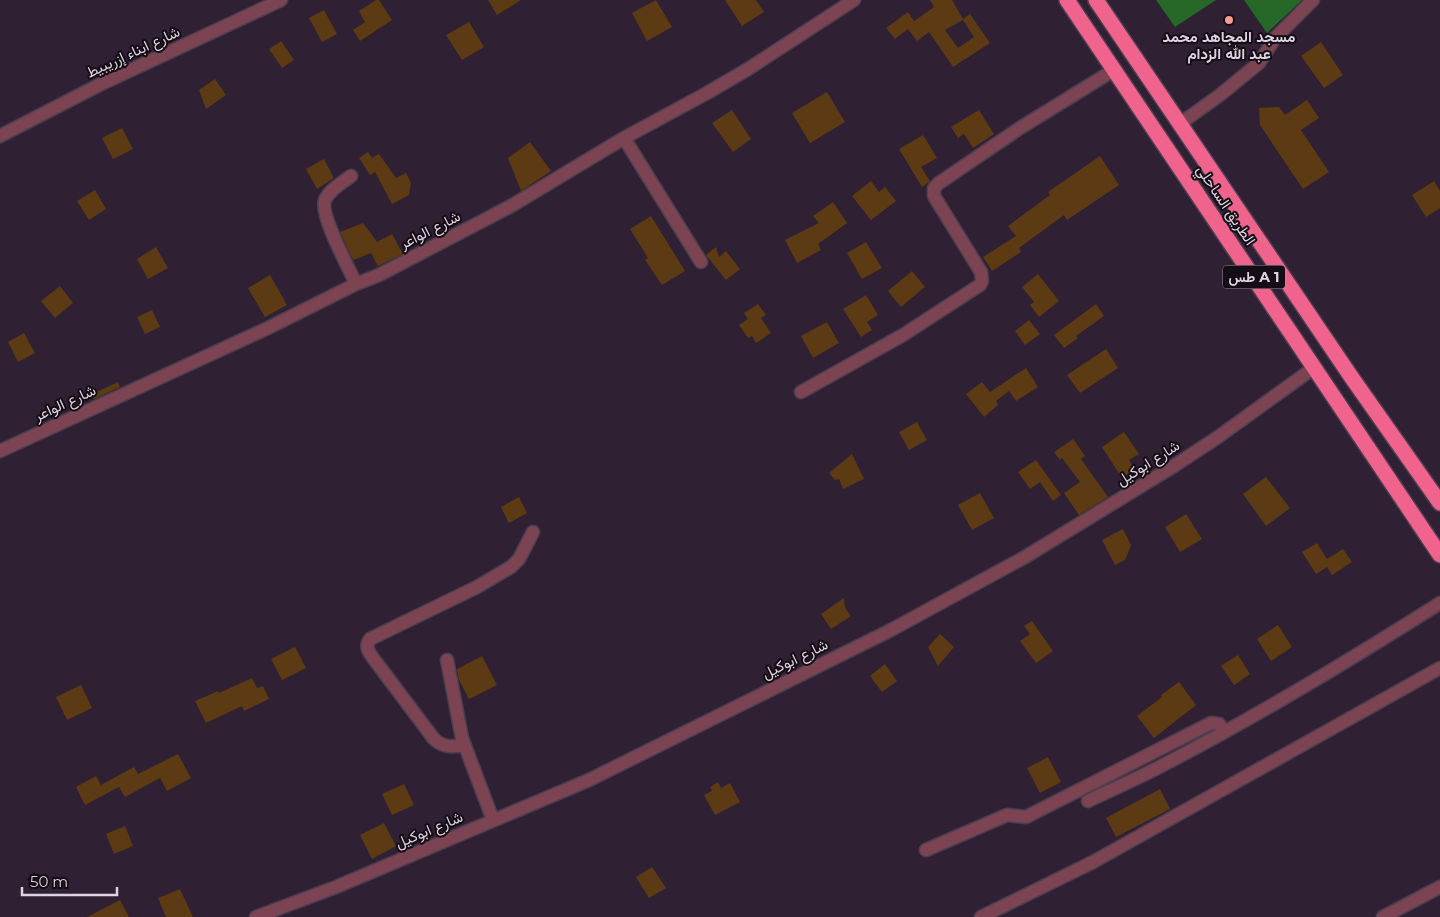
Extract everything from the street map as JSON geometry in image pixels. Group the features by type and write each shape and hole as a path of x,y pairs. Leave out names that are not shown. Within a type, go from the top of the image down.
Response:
{"highway":[{"name":"الطريق الساحلي","path":"1067,0 1440,555"},
{"name":"الطريق الساحلي","path":"1096,0 1346,369 1440,503"}],"street":[{"name":"شارع ابناء إزريبيط","path":"0,136 99,85 281,0"},
{"name":"شارع الواعر","path":"0,451 268,328 356,284 379,275 511,206 624,138 707,93 854,0"},
{"path":"1181,123 1220,95 1259,63 1275,38 1313,0"},
{"path":"801,392 903,335 980,285 982,281 981,272 934,196 934,188 1020,128 1114,70"},
{"path":"624,138 701,262"},
{"path":"351,176 330,192 324,204 326,219 356,284"},
{"name":"شارع ابوكيل","path":"256,917 336,887 589,780 891,630 1025,557 1196,452 1315,367"},
{"path":"465,745 446,746 439,744 434,739 373,658 367,644 370,639 477,587 511,567 519,559 532,532"},
{"path":"1088,801 1163,765 1224,732 1440,604"},
{"path":"447,660 465,745 493,820"},
{"path":"981,917 1094,862 1440,668"},
{"path":"926,850 1007,814 1026,817 1211,723 1219,724 1224,732"},
{"path":"1383,917 1440,886"}],"green space":[{"path":"1156,0 1216,0 1175,27"},
{"path":"1244,0 1302,0 1267,33"}],"building":[{"path":"379,0 392,20 360,41 353,30 365,22 359,11"},
{"path":"488,0 521,0 497,15"},
{"path":"656,0 672,27 647,41 632,13"},
{"path":"725,0 756,0 764,12 742,26"},
{"path":"930,0 952,0 963,19 970,14 990,43 953,67 929,32 917,41 908,29 895,39 886,28 908,12 914,21 934,7","holes":["963,20 974,37 958,48 945,30"]},
{"path":"324,10 337,34 322,42 309,18"},
{"path":"469,22 484,47 462,60 446,35"},
{"path":"281,41 294,60 282,68 269,49"},
{"path":"1321,42 1343,75 1324,88 1301,56"},
{"path":"215,79 226,95 206,109 199,90"},
{"path":"827,92 845,122 810,143 792,113"},
{"path":"1307,100 1319,118 1301,130 1329,172 1303,189 1260,125 1259,108 1279,107 1285,115"},
{"path":"732,110 751,139 733,152 712,123"},
{"path":"979,110 994,134 973,148 964,134 958,138 951,127"},
{"path":"122,128 133,149 113,159 102,138"},
{"path":"923,135 937,158 921,167 930,181 922,187 899,149"},
{"path":"530,142 551,171 521,191 508,158"},
{"path":"368,152 372,158 379,154 396,178 406,173 411,183 409,195 392,204 375,172 370,175 359,158"},
{"path":"1100,156 1119,185 1067,220 1064,215 1019,248 1021,252 992,271 983,257 1016,236 1008,226 1050,195 1048,192"},
{"path":"324,159 334,178 317,189 306,169"},
{"path":"871,181 879,192 885,187 896,201 871,220 852,196"},
{"path":"1434,181 1440,191 1440,208 1426,217 1412,195"},
{"path":"95,190 106,209 89,220 77,201"},
{"path":"833,202 847,223 818,244 821,250 797,263 785,240 819,223 813,216"},
{"path":"651,216 685,271 662,285 645,260 648,258 630,229"},
{"path":"363,223 377,242 392,234 403,254 378,266 371,253 353,260 340,232"},
{"path":"866,242 882,268 862,279 847,253"},
{"path":"156,247 168,268 148,279 137,259"},
{"path":"716,247 719,257 726,251 740,269 726,280 706,255"},
{"path":"912,271 925,287 901,307 888,291"},
{"path":"1038,274 1059,301 1039,317 1030,305 1034,302 1022,287"},
{"path":"270,275 287,305 265,317 248,288"},
{"path":"60,286 73,303 55,318 41,301"},
{"path":"866,295 878,315 867,322 872,330 861,337 843,309"},
{"path":"758,304 766,315 761,318 771,333 756,343 752,336 748,338 739,325 748,319 744,313"},
{"path":"1096,304 1104,316 1076,336 1078,338 1064,348 1054,335"},
{"path":"152,310 160,327 145,334 137,317"},
{"path":"1029,320 1040,334 1025,345 1015,331"},
{"path":"827,322 839,343 813,358 801,336"},
{"path":"24,333 35,353 18,362 8,342"},
{"path":"1106,349 1118,368 1080,393 1067,375"},
{"path":"1026,368 1038,387 1016,401 1009,391 996,401 998,405 984,417 966,394 982,382 990,392"},
{"path":"118,382 120,387 94,399 92,394"},
{"path":"917,422 927,440 909,450 899,432"},
{"path":"1124,432 1139,454 1129,460 1135,470 1122,478 1102,447"},
{"path":"1073,439 1085,456 1081,459 1108,497 1079,515 1064,493 1080,482 1062,458 1060,460 1054,452"},
{"path":"852,454 864,479 843,489 839,479 835,480 829,473"},
{"path":"1036,460 1061,495 1053,501 1040,482 1030,489 1018,472"},
{"path":"1266,477 1290,508 1266,526 1243,494"},
{"path":"980,493 994,518 972,530 958,505"},
{"path":"519,497 527,513 509,523 501,507"},
{"path":"1186,514 1202,539 1180,552 1165,527"},
{"path":"1123,529 1131,545 1125,560 1115,565 1102,540"},
{"path":"1317,543 1327,559 1343,549 1352,562 1332,575 1327,567 1316,574 1302,552"},
{"path":"844,598 845,608 851,616 831,629 821,614"},
{"path":"1032,621 1053,651 1036,663 1020,641 1030,634 1024,626"},
{"path":"1278,625 1292,647 1271,661 1257,639"},
{"path":"940,634 954,647 938,666 928,647"},
{"path":"295,647 306,668 282,680 271,659"},
{"path":"1238,655 1250,674 1234,685 1221,666"},
{"path":"482,656 497,685 469,699 459,680 457,669"},
{"path":"885,664 897,681 882,692 870,676"},
{"path":"252,678 257,688 263,686 269,699 244,711 242,706 206,723 195,701 218,691 219,693"},
{"path":"1179,682 1196,705 1154,738 1137,716"},
{"path":"81,685 92,708 67,720 56,697"},
{"path":"178,754 191,778 167,791 160,778 125,797 119,787 85,805 76,787 96,776 101,785 134,767 138,774"},
{"path":"1048,757 1061,782 1040,793 1027,768"},
{"path":"718,782 721,788 730,783 740,802 715,815 704,795 712,791 710,787"},
{"path":"404,784 414,805 392,815 382,794"},
{"path":"1160,789 1170,809 1116,837 1106,818"},
{"path":"384,823 396,846 372,859 360,835"},
{"path":"125,826 133,846 114,854 106,834"},
{"path":"652,867 666,888 649,898 636,877"},
{"path":"180,889 193,917 166,917 158,898"},
{"path":"120,900 129,917 87,917"}],"place":[{"name":"مسجد المجاهد محمد عبد الله الزدام","path":"1229,20"}]}
